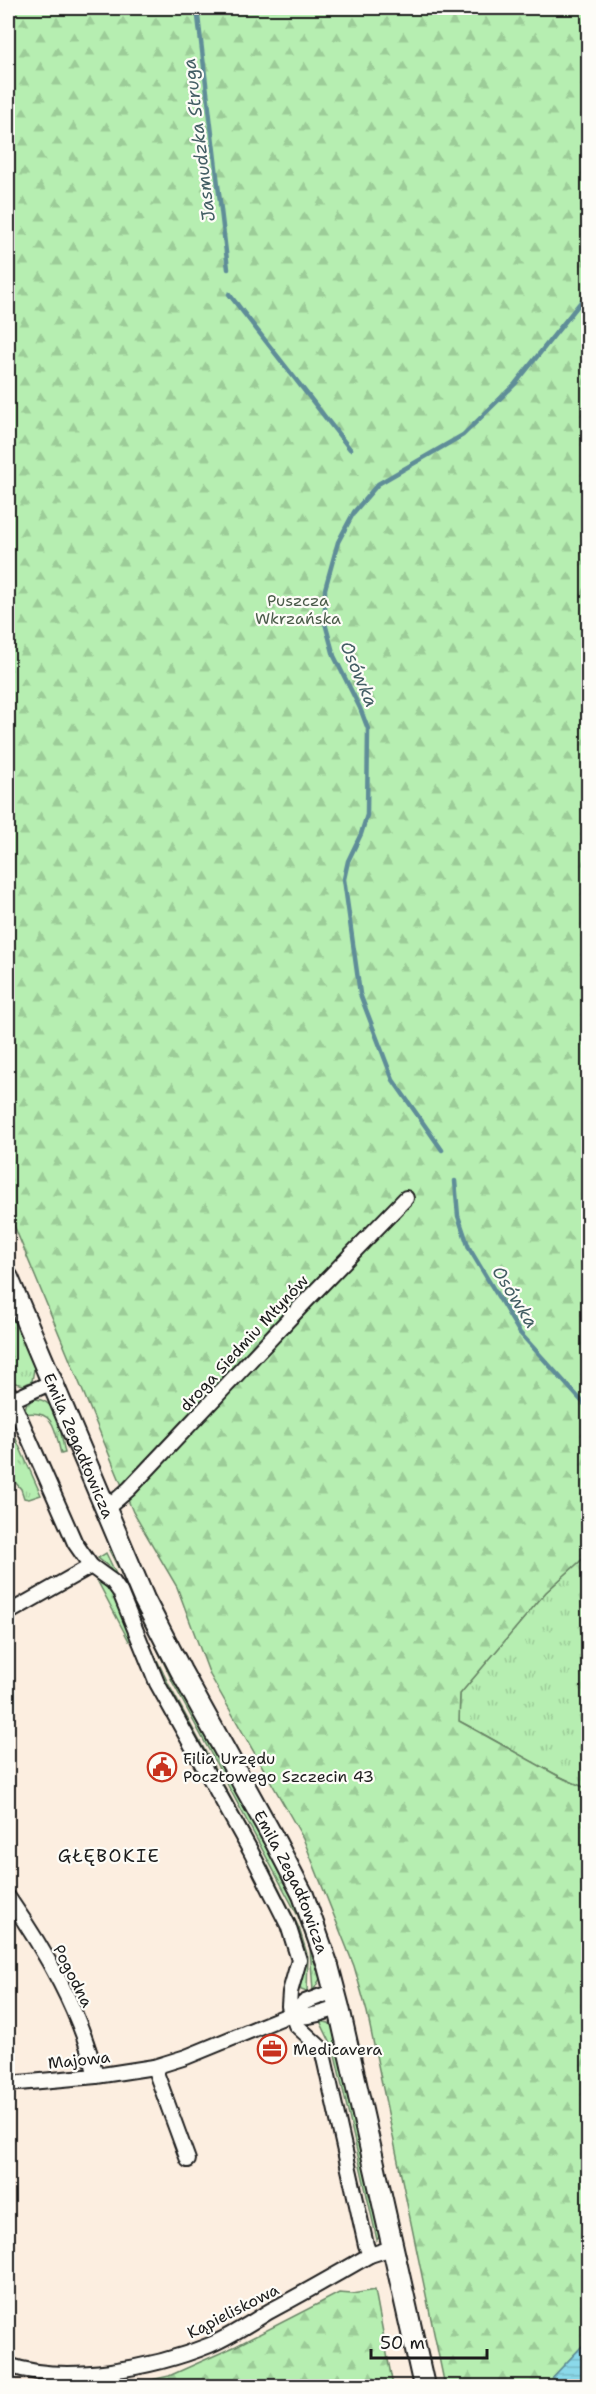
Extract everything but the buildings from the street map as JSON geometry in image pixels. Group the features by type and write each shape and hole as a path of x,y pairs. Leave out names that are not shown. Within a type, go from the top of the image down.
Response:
{"main road":[{"name":"Emila Zegadłowicza","path":"8,1278 144,1599 168,1648 266,1822 303,1895 337,1999 424,2386"}],"street":[{"name":"droga Siedmiu Młynów","path":"105,1510 129,1490 406,1198"},
{"path":"52,1382 9,1398 75,1543 91,1566 113,1582 120,1592 157,1683 250,1850 288,1925 299,1960 289,2000 291,2014 296,2025 322,2049 366,2247 370,2254"},
{"path":"8,1613 91,1566"},
{"name":"Pogodna","path":"8,1897 62,1986 82,2032 96,2076"},
{"name":"Majowa","path":"8,2084 96,2076 154,2067 186,2057 291,2014 304,2002 337,1999"},
{"path":"154,2067 188,2160"},
{"name":"Kąpieliskowa","path":"8,2365 48,2374 89,2373 164,2360 210,2344 370,2254 392,2248"}],"green space":[{"name":"Puszcza Wkrzańska","path":"8,8 588,8 588,1554 546,1592 460,1694 459,1721 560,1777 588,1789 588,2340 553,2377 550,2386 445,2386 367,2012 354,1966 303,1838 210,1675 177,1587 133,1512 8,1211"},
{"path":"8,1296 35,1363 32,1381 24,1385 15,1383 12,1377"},
{"path":"33,1399 42,1400 54,1410 65,1453 61,1454 55,1429 48,1418 34,1413 24,1414 26,1405"},
{"path":"12,1430 41,1495 29,1499 24,1498 21,1489 8,1474 8,1431"},
{"path":"113,1548 298,1905 321,1977 313,1991 310,1948 298,1916 173,1683 109,1550"},
{"path":"106,1553 169,1685 268,1866 299,1928 308,1957 307,1992 301,1990 299,1984 305,1967 305,1957 297,1929 284,1900 166,1686 123,1591 109,1567 98,1558"},
{"path":"588,1554 588,1789 459,1721 460,1694 546,1592"},
{"path":"91,1575 98,1575 117,1595 133,1639 129,1641 98,1582"},
{"path":"320,2021 329,2023 336,2031 381,2234 377,2240 334,2050"},
{"path":"375,2290 393,2386 125,2386 169,2376 236,2346 339,2293 352,2294"}],"water":[{"path":"588,2340 588,2386 550,2386 553,2377"}],"waterway":[{"name":"Jasmudzka Struga","path":"197,8 228,269"},
{"name":"Osówka","path":"442,1150 393,1080 360,994 344,879 348,861 367,815 368,729 334,656 325,623 325,589 338,542 354,512 378,484 463,435 515,384 588,293"},
{"name":"Jasmudzka Struga","path":"229,294 350,449"},
{"name":"Osówka","path":"455,1181 458,1216 469,1248 520,1333 588,1408"}],"place":[{"name":"Filia Urzędu Pocztowego Szczecin 43","path":"162,1767"},
{"name":"Medicavera","path":"272,2049"}],"district":[{"name":"GŁĘBOKIE","path":"109,1856"}]}
